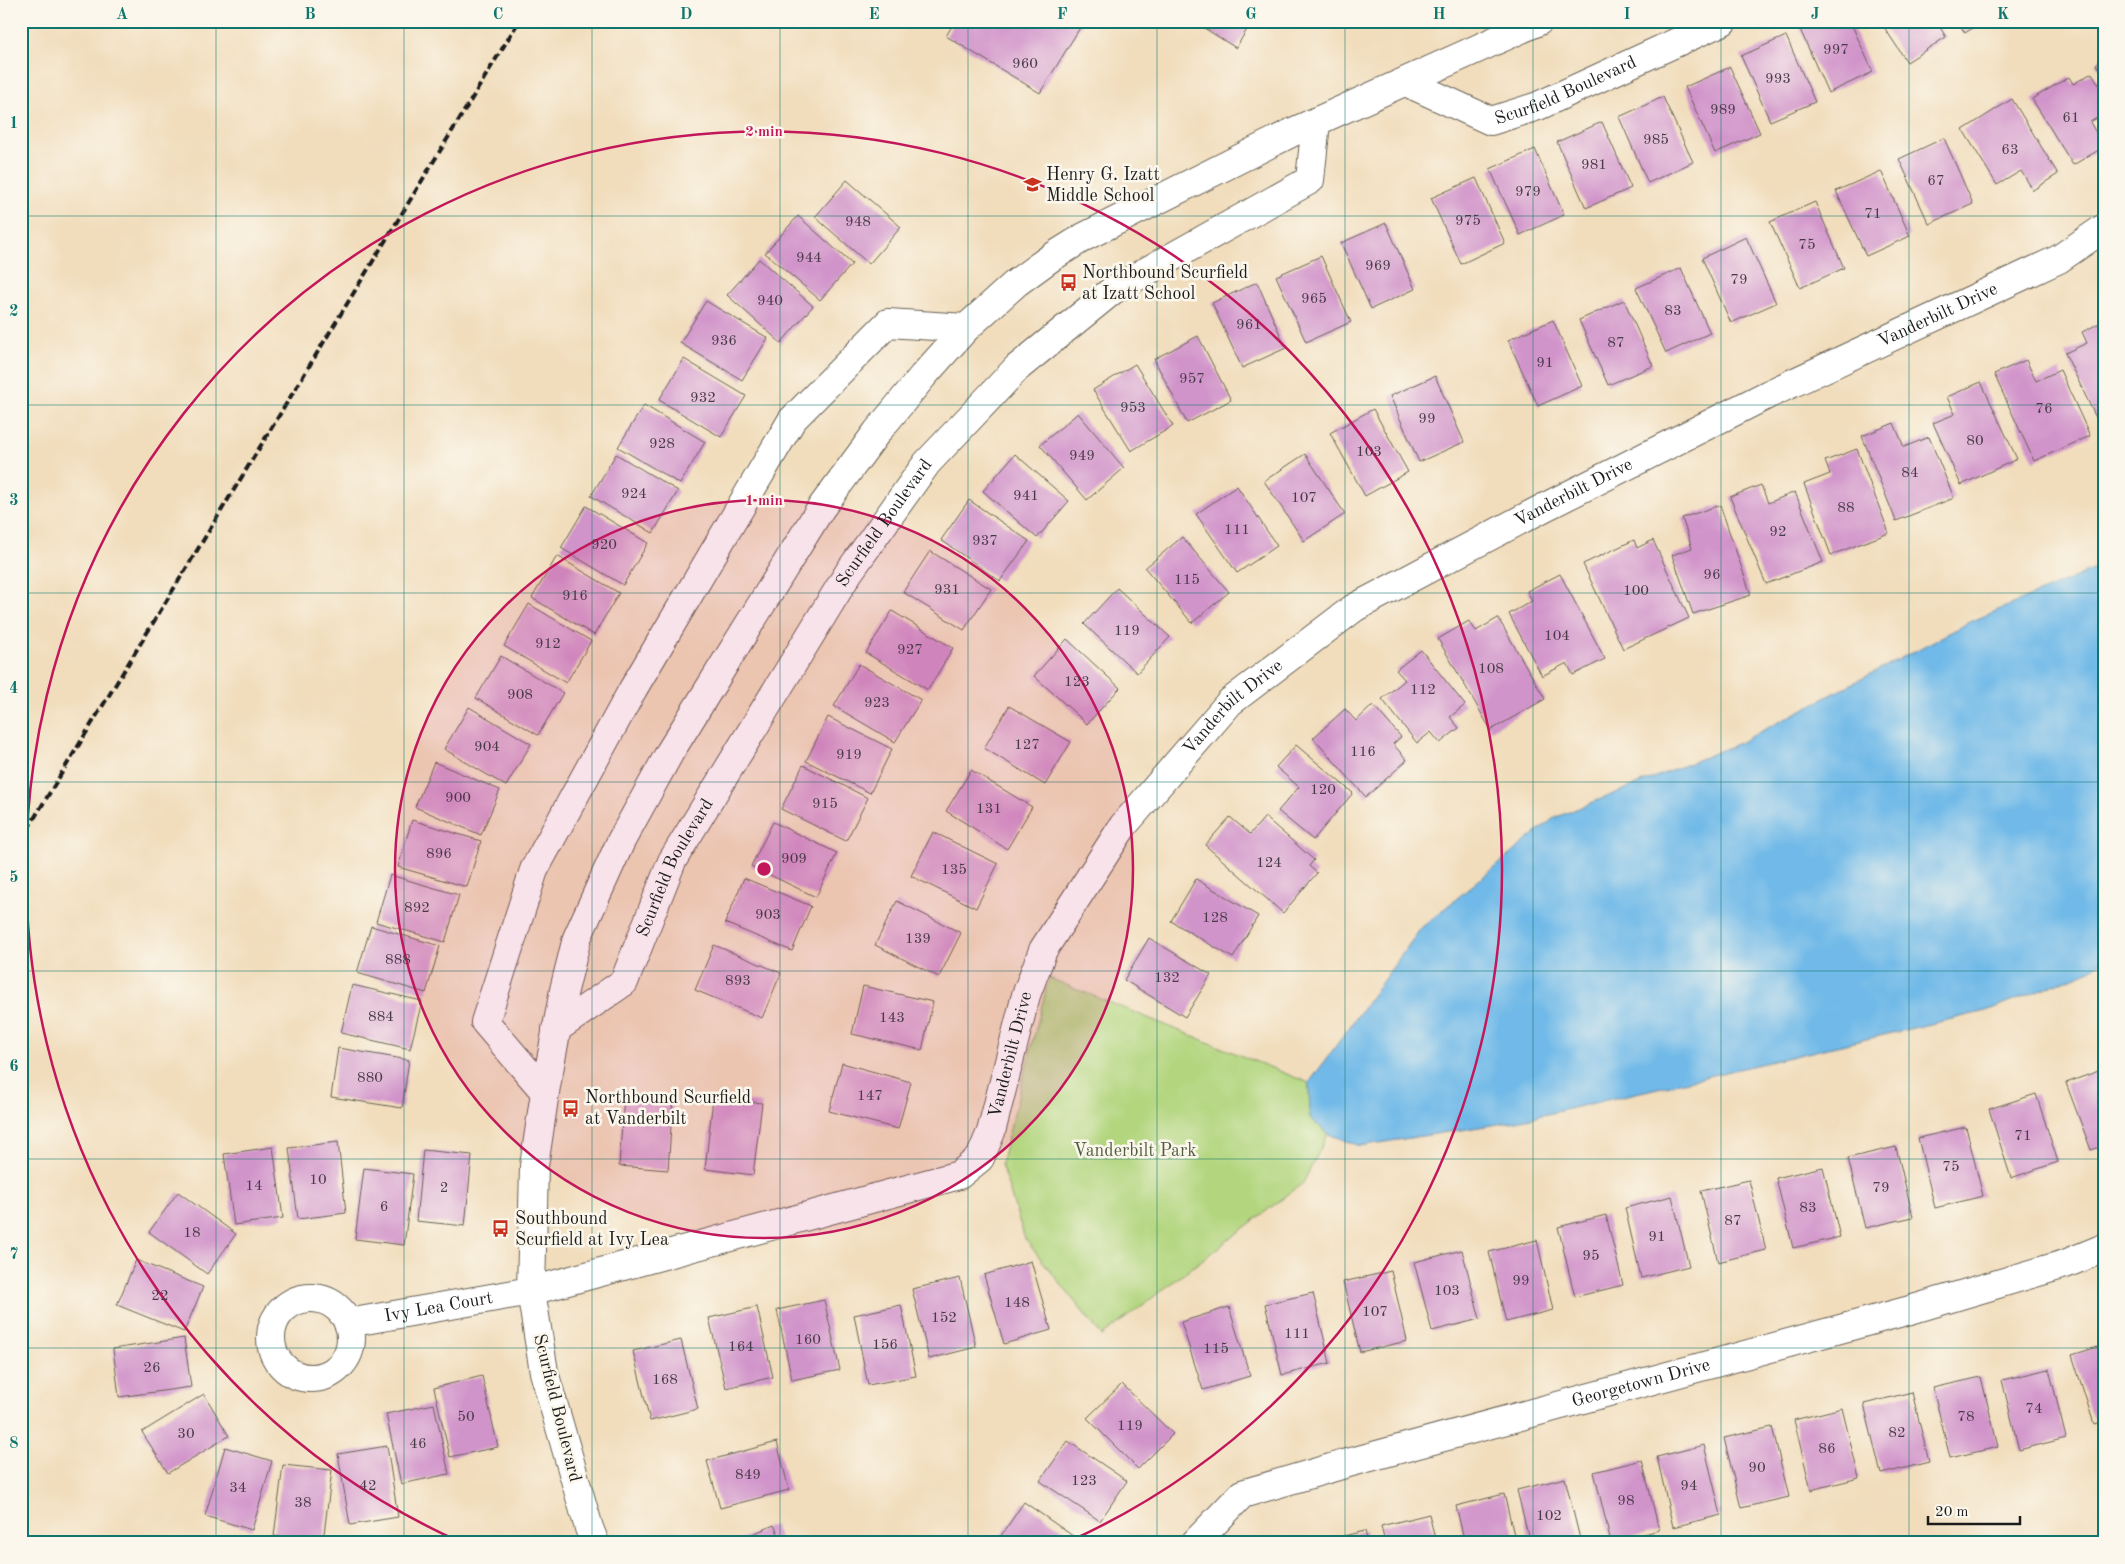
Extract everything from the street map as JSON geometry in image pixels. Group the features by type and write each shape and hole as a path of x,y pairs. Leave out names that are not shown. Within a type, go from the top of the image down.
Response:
{"street":[{"name":"Scurfield Boulevard","path":"595,1543 544,1372 531,1291 534,1166 556,1029 578,938 621,841 670,752 821,508 877,432 966,328 1024,277 1049,259 1084,237 1316,122 1539,21"},
{"name":"Scurfield Boulevard","path":"1406,82 1491,121 1538,106 1723,21"},
{"name":"Scurfield Boulevard","path":"556,1029 624,982 672,860 849,572 927,463 1018,368 1113,290 1310,180 1316,122"},
{"name":"Vanderbilt Drive","path":"531,1291 959,1175 980,1158 991,1132 1026,995 1043,950 1123,826 1230,702 1354,608 1543,508 1769,394 2059,259 2104,228"},
{"path":"545,1092 486,1022 534,870 628,698 792,420 888,323 966,328"},
{"name":"Georgetown Drive","path":"1195,1543 1242,1494 1348,1463 1910,1310 2065,1264 2104,1248"},
{"name":"Ivy Lea Court","path":"348,1323 531,1291"}],"green space":[{"name":"Vanderbilt Park","path":"1049,978 1309,1083 1310,1118 1328,1134 1303,1183 1102,1336 1025,1239 1001,1164"}],"water":[{"path":"2104,565 2104,960 2089,971 1986,1011 1517,1121 1360,1146 1328,1134 1310,1118 1309,1083 1421,928 1554,818 1737,744 1970,622"}],"building":[{"path":"955,21 1084,21 1040,93 946,36"},
{"path":"1193,21 1252,21 1236,48"},
{"path":"1812,21 1850,21 1873,72 1828,93 1799,27"},
{"path":"1880,21 1936,21 1946,37 1907,62"},
{"path":"1957,21 1984,21 1965,33"},
{"path":"1786,36 1815,102 1770,121 1741,56"},
{"path":"2104,57 2104,74 2096,64"},
{"path":"1730,67 1760,133 1715,153 1685,87"},
{"path":"2092,73 2104,93 2104,114 2090,122 2104,147 2073,165 2032,99 2069,77 2073,84"},
{"path":"1663,97 1693,162 1648,183 1619,117"},
{"path":"2012,99 2058,174 2033,190 2021,171 1997,185 1963,130"},
{"path":"1602,122 1631,188 1586,208 1557,142"},
{"path":"1944,138 1973,204 1929,224 1899,159"},
{"path":"1535,149 1564,215 1520,235 1490,169"},
{"path":"1881,171 1910,236 1866,256 1836,191"},
{"path":"1476,178 1505,243 1461,264 1431,198"},
{"path":"847,180 901,227 869,264 815,217"},
{"path":"1815,202 1844,268 1800,288 1770,222"},
{"path":"798,216 852,264 820,300 765,253"},
{"path":"1386,223 1415,289 1371,309 1341,243"},
{"path":"1746,237 1776,303 1731,323 1702,258"},
{"path":"1321,256 1351,322 1306,342 1276,276"},
{"path":"759,259 813,306 781,343 727,295"},
{"path":"1681,268 1710,333 1666,353 1636,288"},
{"path":"1257,282 1286,348 1242,368 1212,303"},
{"path":"1624,300 1653,366 1608,385 1579,320"},
{"path":"706,301 768,338 742,380 680,343"},
{"path":"1553,320 1582,386 1538,406 1508,340"},
{"path":"2104,321 2104,424 2100,426 2065,353 2087,343 2082,332"},
{"path":"1198,336 1231,400 1187,423 1154,359"},
{"path":"684,359 746,396 721,437 659,400"},
{"path":"2026,360 2036,381 2060,370 2090,436 2034,461 1994,374"},
{"path":"1135,364 1173,426 1131,451 1093,390"},
{"path":"1435,376 1464,442 1419,462 1390,396"},
{"path":"1981,382 2017,459 1961,485 1933,423 1955,414 1947,397"},
{"path":"644,405 705,442 680,484 618,447"},
{"path":"1373,409 1408,472 1365,496 1330,433"},
{"path":"1078,413 1124,468 1087,500 1040,445"},
{"path":"1894,423 1904,447 1929,437 1954,498 1896,521 1862,436"},
{"path":"1857,449 1889,533 1831,555 1804,484 1830,474 1825,461"},
{"path":"616,454 678,491 653,533 591,496"},
{"path":"1015,454 1069,501 1037,538 983,491"},
{"path":"1305,454 1345,514 1304,541 1264,481"},
{"path":"1761,485 1768,503 1795,492 1823,562 1766,584 1730,497"},
{"path":"1237,486 1277,546 1237,573 1196,514"},
{"path":"969,500 1029,541 1000,581 941,540"},
{"path":"1720,505 1751,595 1693,614 1672,555 1692,548 1682,518"},
{"path":"586,506 648,543 623,585 561,548"},
{"path":"1182,537 1229,592 1192,623 1145,568"},
{"path":"1634,540 1637,548 1653,540 1689,618 1623,649 1583,564"},
{"path":"930,551 991,589 964,630 903,592"},
{"path":"557,556 619,593 594,635 532,598"},
{"path":"1560,574 1605,659 1573,675 1567,663 1542,676 1509,614 1532,601 1527,591"},
{"path":"1117,588 1170,637 1137,673 1084,624"},
{"path":"529,604 591,641 566,683 504,646"},
{"path":"892,611 953,648 928,690 866,653"},
{"path":"1498,618 1545,699 1491,730 1438,639 1469,621 1476,631"},
{"path":"1067,639 1120,688 1087,724 1034,676"},
{"path":"1421,650 1465,705 1450,717 1459,728 1440,743 1431,732 1417,743 1382,699 1405,680 1396,670"},
{"path":"501,656 563,693 538,735 476,698"},
{"path":"859,664 921,700 895,742 834,706"},
{"path":"1373,705 1401,737 1393,744 1407,760 1366,797 1313,738 1345,709 1356,721"},
{"path":"1009,706 1071,742 1045,785 984,748"},
{"path":"469,707 531,744 506,786 444,749"},
{"path":"828,717 892,749 870,793 806,761"},
{"path":"1296,745 1353,793 1313,840 1278,811 1299,787 1276,767"},
{"path":"434,762 500,790 481,835 415,807"},
{"path":"803,765 868,798 846,841 781,809"},
{"path":"971,770 1032,807 1007,849 946,811"},
{"path":"1230,817 1250,834 1265,817 1314,860 1309,866 1317,873 1283,913 1205,845"},
{"path":"412,820 481,841 467,887 398,867"},
{"path":"773,822 837,853 816,897 751,866"},
{"path":"933,832 998,864 976,908 911,876"},
{"path":"390,875 459,895 445,942 376,922"},
{"path":"744,878 811,906 792,951 725,923"},
{"path":"1196,879 1258,916 1233,958 1171,921"},
{"path":"897,901 961,933 939,977 875,945"},
{"path":"371,926 440,946 426,993 357,973"},
{"path":"1149,938 1211,975 1185,1017 1124,980"},
{"path":"714,945 781,973 762,1018 695,990"},
{"path":"352,985 422,1001 410,1049 341,1033"},
{"path":"863,986 933,1002 922,1050 852,1034"},
{"path":"338,1048 409,1060 402,1108 331,1097"},
{"path":"842,1063 911,1082 898,1129 829,1111"},
{"path":"2104,1069 2104,1146 2091,1150 2066,1083"},
{"path":"2036,1094 2058,1162 2011,1178 1989,1109"},
{"path":"624,1095 673,1098 668,1170 619,1166"},
{"path":"713,1098 762,1103 753,1175 705,1169"},
{"path":"1966,1127 1983,1196 1935,1208 1918,1138"},
{"path":"338,1142 346,1213 298,1219 289,1148"},
{"path":"273,1147 283,1218 234,1225 224,1154"},
{"path":"1896,1147 1913,1217 1865,1228 1848,1158"},
{"path":"423,1150 472,1155 465,1226 416,1221"},
{"path":"1823,1167 1840,1237 1793,1248 1776,1178"},
{"path":"364,1168 413,1174 404,1245 355,1239"},
{"path":"1749,1180 1766,1250 1718,1262 1701,1191"},
{"path":"178,1192 236,1234 207,1274 149,1232"},
{"path":"1672,1196 1689,1266 1641,1278 1625,1208"},
{"path":"1606,1215 1623,1285 1575,1297 1558,1227"},
{"path":"1537,1240 1553,1310 1506,1322 1489,1252"},
{"path":"1462,1250 1480,1319 1432,1331 1414,1262"},
{"path":"136,1260 203,1287 184,1332 117,1305"},
{"path":"1031,1261 1051,1330 1004,1344 984,1275"},
{"path":"1391,1271 1407,1341 1360,1352 1343,1282"},
{"path":"960,1278 976,1347 929,1359 912,1289"},
{"path":"1313,1293 1330,1363 1282,1375 1265,1304"},
{"path":"824,1300 840,1370 792,1380 777,1310"},
{"path":"901,1305 916,1376 868,1385 854,1315"},
{"path":"757,1307 773,1377 726,1388 709,1318"},
{"path":"1229,1307 1250,1376 1203,1390 1181,1322"},
{"path":"184,1338 191,1387 119,1397 113,1349"},
{"path":"681,1340 698,1409 650,1421 633,1351"},
{"path":"2104,1345 2104,1421 2094,1424 2072,1355"},
{"path":"2049,1369 2066,1438 2019,1450 2002,1380"},
{"path":"482,1376 498,1447 450,1457 434,1388"},
{"path":"1981,1377 1998,1447 1950,1458 1933,1388"},
{"path":"1122,1384 1173,1434 1138,1469 1087,1418"},
{"path":"1912,1392 1929,1462 1881,1474 1864,1404"},
{"path":"204,1394 229,1436 168,1473 142,1432"},
{"path":"434,1404 449,1474 401,1484 386,1414"},
{"path":"1842,1408 1859,1478 1811,1490 1794,1420"},
{"path":"1772,1427 1789,1497 1741,1508 1724,1438"},
{"path":"1068,1441 1127,1481 1100,1521 1040,1481"},
{"path":"777,1442 789,1490 720,1508 707,1461"},
{"path":"1704,1445 1721,1515 1673,1527 1657,1457"},
{"path":"387,1446 398,1517 350,1525 338,1454"},
{"path":"225,1447 272,1461 252,1530 205,1516"},
{"path":"1642,1460 1659,1530 1611,1542 1594,1472"},
{"path":"283,1465 332,1470 323,1542 274,1536"},
{"path":"1565,1478 1581,1543 1530,1543 1517,1490"},
{"path":"1504,1494 1516,1543 1465,1543 1456,1506"},
{"path":"1024,1502 1083,1543 996,1543"},
{"path":"1429,1514 1436,1543 1385,1543 1381,1526"},
{"path":"774,1525 782,1543 731,1543"},
{"path":"1365,1531 1368,1543 1317,1543 1317,1542"}],"railway":[{"path":"21,840 519,21"}],"place":[{"name":"Henry G. Izatt Middle School","path":"1032,185"},
{"name":"Northbound Scurfield at Izatt School","path":"1068,283"},
{"name":"Northbound Scurfield at Vanderbilt","path":"571,1108"},
{"name":"Southbound Scurfield at Ivy Lea","path":"501,1229"}]}
